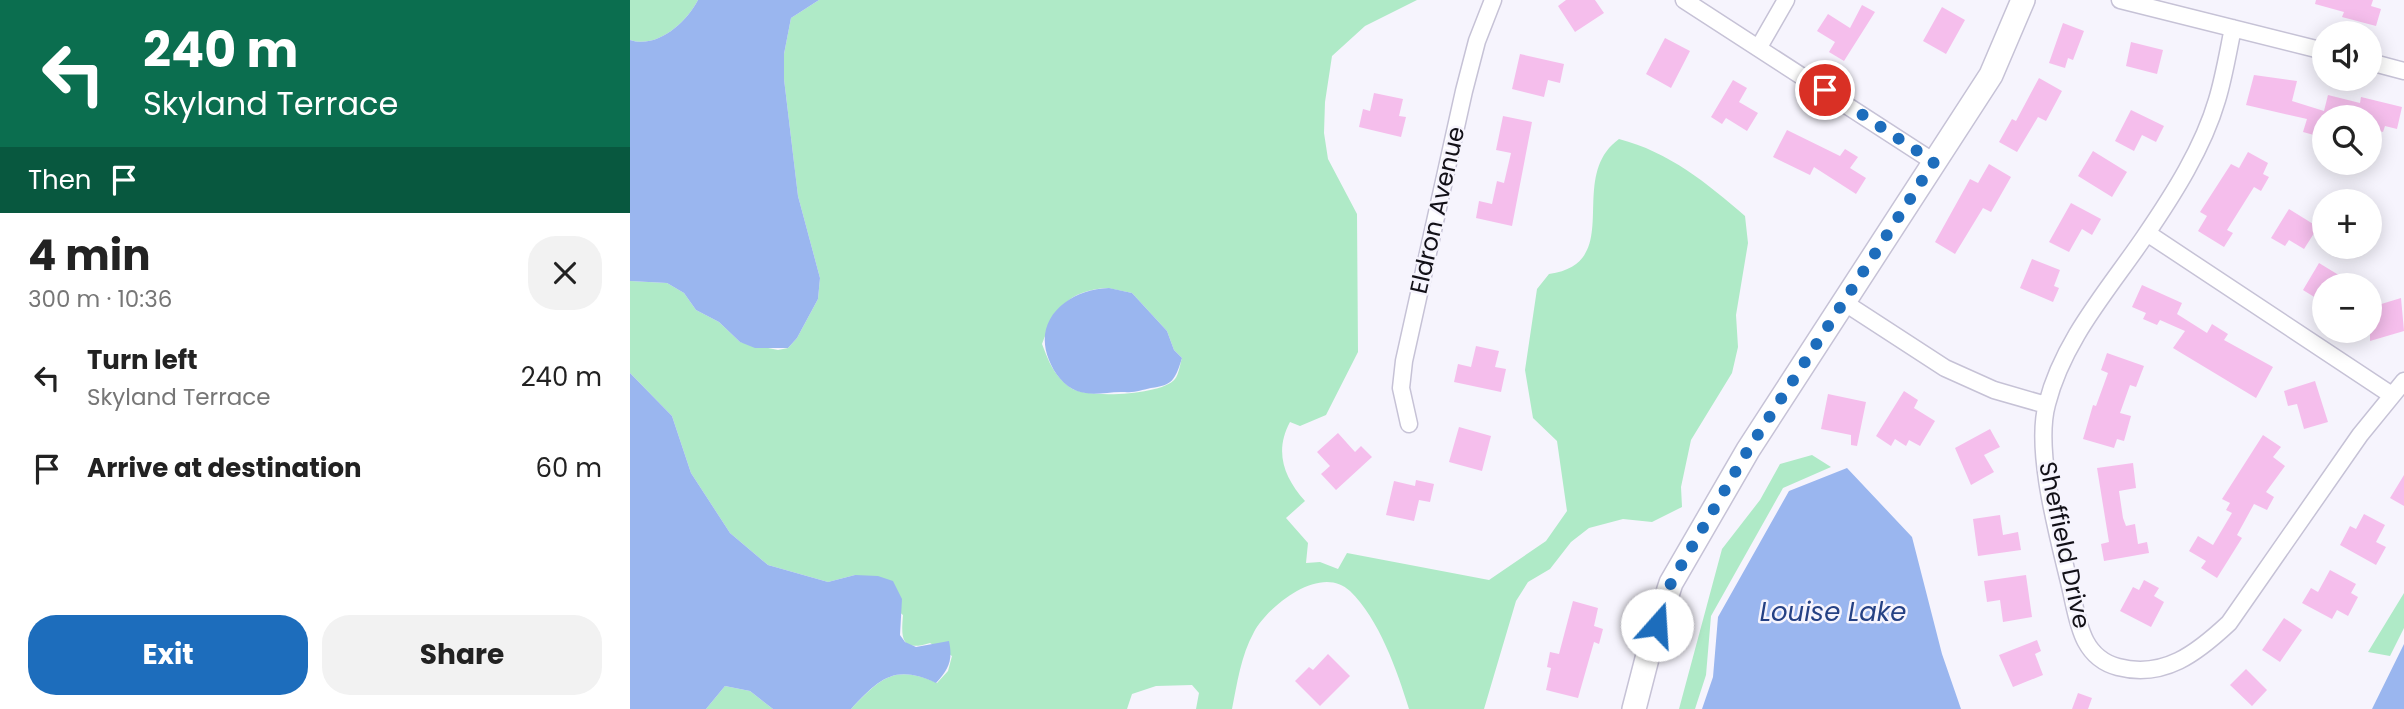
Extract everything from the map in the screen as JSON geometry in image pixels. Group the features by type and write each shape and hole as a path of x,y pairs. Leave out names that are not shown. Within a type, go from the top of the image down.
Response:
{"street":[{"name":"Eldron Avenue","path":"1409,424 1401,388 1404,361 1464,91 1477,41 1493,0"},
{"path":"1684,0 1934,162"},
{"path":"1759,47 1786,0"},
{"path":"1634,709 1650,646 1671,583 1748,450 1991,75 2023,0"},
{"path":"2120,0 2312,48"},
{"name":"Sheffield Drive","path":"2233,28 2217,101 2197,149 2147,233 2069,345 2046,405 2045,458 2050,500 2080,630 2091,652 2111,665 2155,671 2204,645 2230,623 2390,394 2404,381"},
{"path":"2382,65 2404,71"},
{"path":"2147,233 2390,394"},
{"path":"1845,303 1945,369 1994,390 2046,405"}],"green space":[{"path":"630,0 698,0 686,17 670,32 650,41 640,42 630,40"},
{"path":"819,0 1417,0 1365,26 1332,56 1325,102 1324,133 1328,159 1357,214 1358,352 1326,415 1300,426 1290,422 1285,433 1282,454 1284,464 1292,483 1305,501 1286,518 1308,543 1306,563 1320,562 1338,569 1347,553 1489,580 1546,541 1567,511 1557,441 1533,418 1525,370 1537,289 1549,274 1572,267 1585,254 1591,237 1596,175 1604,156 1619,139 1671,160 1745,216 1748,243 1736,315 1738,347 1732,373 1691,440 1681,487 1682,507 1652,522 1623,519 1589,528 1571,542 1550,569 1528,582 1516,601 1484,709 1409,709 1393,662 1370,616 1350,591 1338,584 1325,582 1296,591 1261,622 1246,650 1232,709 1196,709 1199,693 1192,685 1156,686 1132,694 1127,709 851,709 871,689 889,677 910,675 937,683 948,671 952,656 930,643 913,646 908,644 903,637 903,615 855,575 828,582 768,565 730,533 691,473 672,416 630,373 630,281 667,283 684,293 696,310 719,322 740,342 778,350 788,348 797,338 818,299 820,278 798,196 784,79 784,54 791,18","holes":["1108,288 1132,293 1167,331 1174,350 1182,358 1175,379 1156,389 1124,394 1092,393 1071,388 1056,374 1042,344 1058,311 1073,297 1094,290"]},
{"path":"1812,455 1831,467 1783,488 1711,616 1706,675 1695,709 1679,709 1722,549 1760,500 1780,464"},
{"path":"2404,593 2404,628 2390,656 2368,652"},
{"path":"725,686 750,691 773,709 706,709"}],"water":[{"path":"698,0 819,0 791,18 784,54 784,79 798,196 820,278 818,299 797,338 788,348 755,348 740,342 719,322 696,310 684,293 667,283 630,281 630,40 650,41 670,32 693,9"},
{"path":"1109,288 1132,293 1167,331 1174,350 1182,358 1169,383 1135,392 1089,394 1068,386 1054,370 1045,345 1050,319 1068,300 1080,294"},
{"path":"630,373 672,416 691,473 730,533 768,565 828,582 855,575 878,576 893,581 902,599 900,635 905,642 916,647 949,641 949,664 936,683 910,675 889,677 871,689 851,709 773,709 750,691 725,686 706,709 630,709"},
{"name":"Louise Lake","path":"1847,468 1912,537 1942,654 1961,709 1702,709 1713,677 1718,617 1789,491"},
{"path":"2404,644 2404,709 2372,709"}],"building":[{"path":"1566,0 1595,0 1604,13 1575,32 1558,6"},
{"path":"2316,0 2373,0 2371,6 2381,9 2377,21 2357,21 2342,17 2344,12 2315,4"},
{"path":"1862,5 1875,12 1844,61 1829,52 1835,42 1817,31 1828,14 1850,28"},
{"path":"1942,7 1965,20 1946,54 1923,41"},
{"path":"2063,23 2084,31 2073,60 2068,58 2065,68 2049,63"},
{"path":"1665,38 1690,51 1671,88 1646,74"},
{"path":"2131,42 2163,50 2157,74 2126,66"},
{"path":"1520,54 1564,64 1560,83 1548,80 1544,97 1512,89"},
{"path":"2254,75 2297,81 2292,101 2312,107 2312,134 2303,132 2307,119 2246,105"},
{"path":"2039,78 2062,91 2046,121 2038,117 2017,152 1999,142 2012,119 2016,121"},
{"path":"1733,80 1747,88 1739,102 1758,113 1747,131 1726,118 1722,124 1711,117"},
{"path":"1374,93 1403,99 1399,116 1406,117 1401,137 1359,127 1363,109 1370,111"},
{"path":"2328,95 2360,103 2361,97 2402,107 2397,129 2385,126 2383,132 2382,105 2326,105"},
{"path":"2131,110 2164,126 2156,142 2142,135 2134,151 2115,141"},
{"path":"1503,116 1532,122 1512,226 1476,218 1479,201 1492,204 1497,181 1504,183 1511,153 1496,150"},
{"path":"1787,130 1840,156 1845,149 1858,157 1850,168 1866,178 1856,194 1814,167 1810,175 1773,157"},
{"path":"2093,151 2127,172 2112,197 2078,176"},
{"path":"2248,152 2268,163 2263,174 2269,177 2261,191 2254,187 2227,230 2233,233 2224,247 2198,231 2207,216 2200,212 2231,164 2239,168"},
{"path":"1989,164 2011,177 1991,212 1983,208 1955,254 1935,242 1970,179 1978,183"},
{"path":"2071,203 2101,219 2092,235 2082,229 2069,252 2049,242"},
{"path":"2289,209 2312,223 2312,236 2304,249 2289,240 2285,246 2271,238"},
{"path":"2032,259 2060,270 2054,286 2059,288 2053,302 2020,288"},
{"path":"2319,263 2335,273 2313,273"},
{"path":"2312,275 2312,296 2303,290"},
{"path":"2142,285 2182,303 2177,314 2207,333 2212,324 2228,334 2224,340 2273,367 2256,398 2173,348 2185,331 2160,320 2157,325 2143,319 2146,313 2132,307"},
{"path":"2401,298 2404,331 2382,337 2382,304"},
{"path":"1476,346 1499,351 1495,367 1506,369 1501,392 1454,382 1458,364 1471,367"},
{"path":"2107,353 2144,366 2136,387 2130,385 2120,413 2131,416 2124,441 2117,439 2114,448 2083,439 2093,405 2096,406 2108,373 2101,370"},
{"path":"2315,381 2328,422 2304,429 2297,404 2288,406 2284,391"},
{"path":"1904,391 1918,400 1914,408 1935,421 1920,446 1909,440 1906,446 1895,439 1891,446 1876,436"},
{"path":"1828,394 1866,402 1857,446 1851,445 1851,435 1821,429"},
{"path":"1459,427 1491,436 1482,471 1449,462"},
{"path":"1990,429 2000,447 1984,455 1994,472 1971,485 1955,448"},
{"path":"1338,433 1355,452 1361,446 1372,457 1336,490 1321,474 1330,466 1317,452"},
{"path":"2263,435 2281,447 2273,457 2285,466 2266,492 2274,497 2267,510 2254,504 2237,535 2242,538 2217,578 2201,568 2206,561 2189,551 2198,536 2213,545 2232,513 2226,510 2230,503 2222,499"},
{"path":"2133,463 2136,488 2119,491 2123,518 2126,526 2135,524 2138,544 2147,542 2149,553 2104,561 2101,544 2109,542 2097,468"},
{"path":"2404,475 2404,506 2390,498"},
{"path":"1416,480 1434,484 1430,502 1419,500 1414,521 1386,515 1394,481 1415,486"},
{"path":"2364,514 2385,525 2376,542 2386,547 2376,565 2340,545 2350,526 2356,529"},
{"path":"2000,515 2003,535 2018,532 2021,550 1978,556 1973,519"},
{"path":"2330,570 2356,584 2351,593 2358,597 2348,616 2337,610 2332,619 2302,603 2311,588 2318,592"},
{"path":"2026,575 2032,617 2003,622 2000,600 1987,602 1984,581"},
{"path":"2144,580 2159,588 2154,596 2164,602 2151,627 2120,611 2133,587 2139,590"},
{"path":"1573,601 1598,608 1594,626 1603,629 1599,644 1594,642 1578,698 1546,690 1551,668 1547,667 1550,652 1559,654"},
{"path":"2284,618 2302,630 2280,662 2262,650"},
{"path":"2037,640 2041,651 2035,654 2043,675 2013,687 1999,655"},
{"path":"1328,654 1350,676 1320,706 1295,681 1309,667 1313,670"},
{"path":"2246,669 2267,690 2252,706 2230,685"},
{"path":"2078,693 2092,698 2088,709 2072,709"}],"route":[{"path":"1657,625 1671,583 1748,450 1934,162 1825,90"}]}
